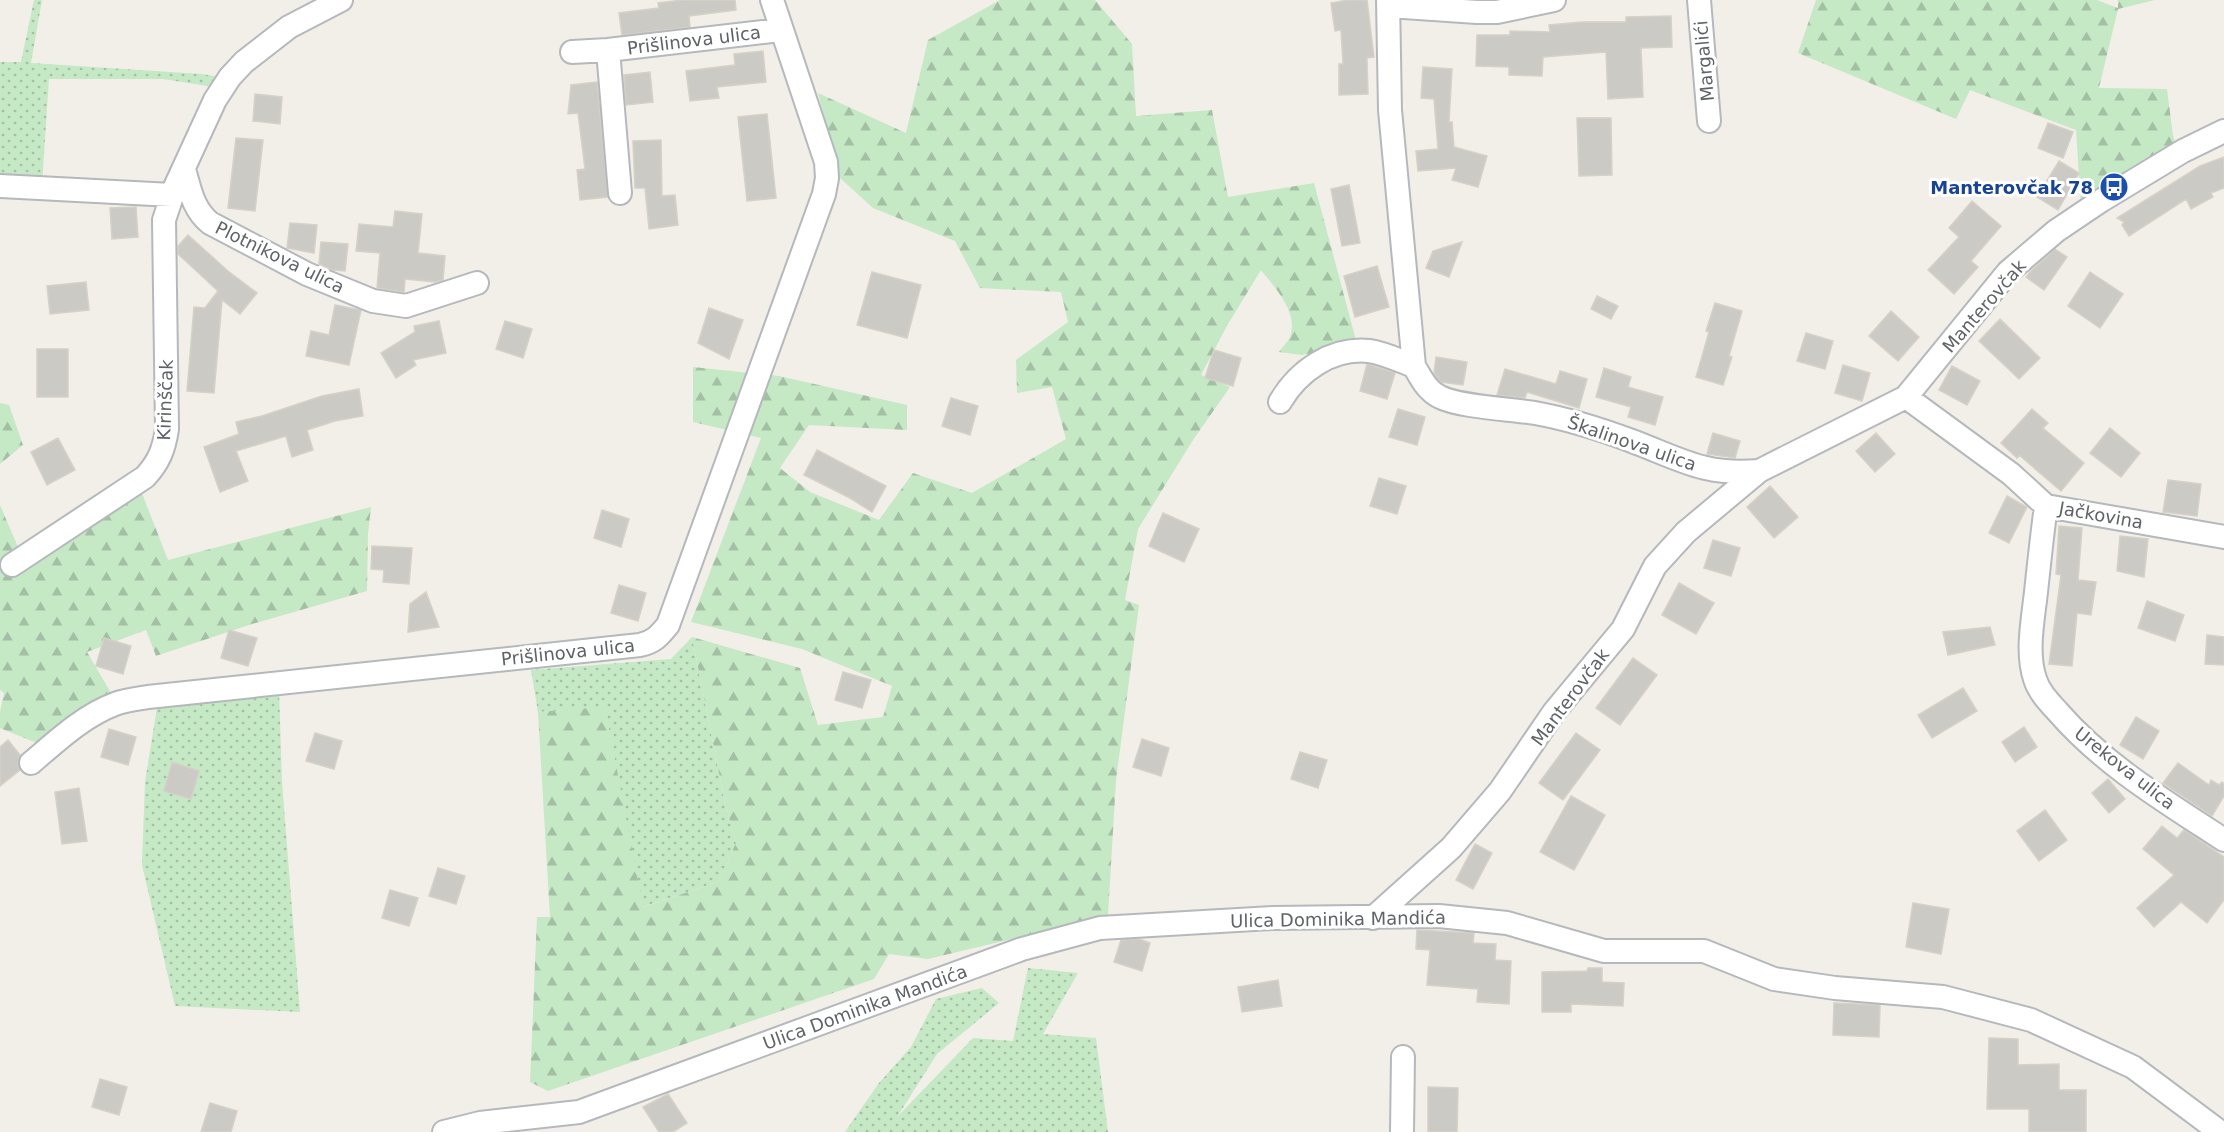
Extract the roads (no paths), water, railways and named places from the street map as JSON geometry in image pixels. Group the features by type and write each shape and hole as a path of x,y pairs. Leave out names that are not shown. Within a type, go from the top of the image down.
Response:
{"street":[{"name":"Kirinščak","path":"12,565 145,477 156,466 164,447 167,429 164,220 172,195 215,100 230,76 244,62 289,27 340,0"},
{"name":"Prišlinova ulica","path":"31,764 77,724 117,703 148,697 640,645 658,638 668,625 824,194 827,178 826,162 780,30 772,0"},
{"path":"1388,3 1487,12 1518,9 1554,0"},
{"name":"Margalići","path":"1699,0 1709,121"},
{"name":"Škalinova ulica","path":"1388,3 1390,110 1414,366 1430,390 1450,401 1536,413 1587,425 1687,464 1718,472 1759,471"},
{"name":"Prišlinova ulica","path":"572,52 780,30"},
{"name":"Prišlinova ulica","path":"608,50 620,193"},
{"name":"Manterovčak","path":"1906,397 2008,272 2048,238 2112,194 2183,151 2224,131"},
{"name":"Plotnikova ulica","path":"184,169 194,205 210,223 307,274 373,301 406,306 477,283"},
{"path":"0,186 172,195"},
{"path":"1280,402 1288,387 1298,377 1332,356 1345,352 1372,352 1414,366"},
{"path":"1759,471 1906,397"},
{"name":"Jačkovina","path":"1906,397 2011,474 2046,506 2224,537"},
{"name":"Manterovčak","path":"1373,918 1451,848 1500,791 1554,712 1623,629 1655,566 1686,532 1759,471"},
{"name":"Urekova ulica","path":"2046,506 2032,628 2031,660 2035,680 2046,698 2067,722 2105,758 2224,840"},
{"name":"Ulica Dominika Mandića","path":"444,1132 480,1123 579,1112 1022,949 1100,928 1273,918 1439,916 1507,923 1604,951 1704,951 1774,979 1834,988 1943,997 2031,1020 2133,1067 2220,1132"},
{"path":"1401,1132 1403,1057"}],"place":[{"name":"Manterovčak 78","path":"2114,187"}]}
